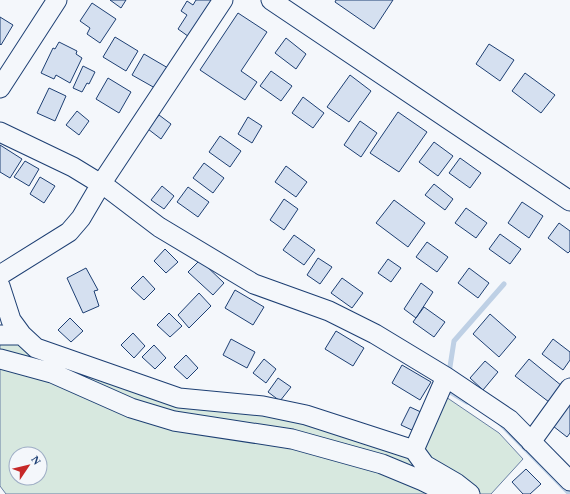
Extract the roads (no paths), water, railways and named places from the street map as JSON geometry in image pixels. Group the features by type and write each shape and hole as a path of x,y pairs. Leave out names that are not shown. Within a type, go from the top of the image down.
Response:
{"street":[{"path":"0,88 57,0"},
{"path":"0,275 69,232 81,218 223,0"},
{"path":"272,0 570,201"},
{"path":"0,132 73,166 102,184 159,227 254,284 329,312 375,334 446,377 510,420 570,482"},
{"path":"0,286 12,320 22,335 36,348 179,398 264,406 306,415 414,450 425,465 456,483 470,494"},
{"path":"0,331 22,335"},
{"path":"0,335 22,335"},
{"path":"0,359 52,374 131,408 174,421 292,439 382,464 450,494"},
{"path":"414,450 446,377"},
{"path":"531,442 570,388"}],"waterway":[{"path":"449,373 454,341 504,284"},
{"path":"447,387 447,390 467,402"},
{"path":"499,422 570,494"}]}
